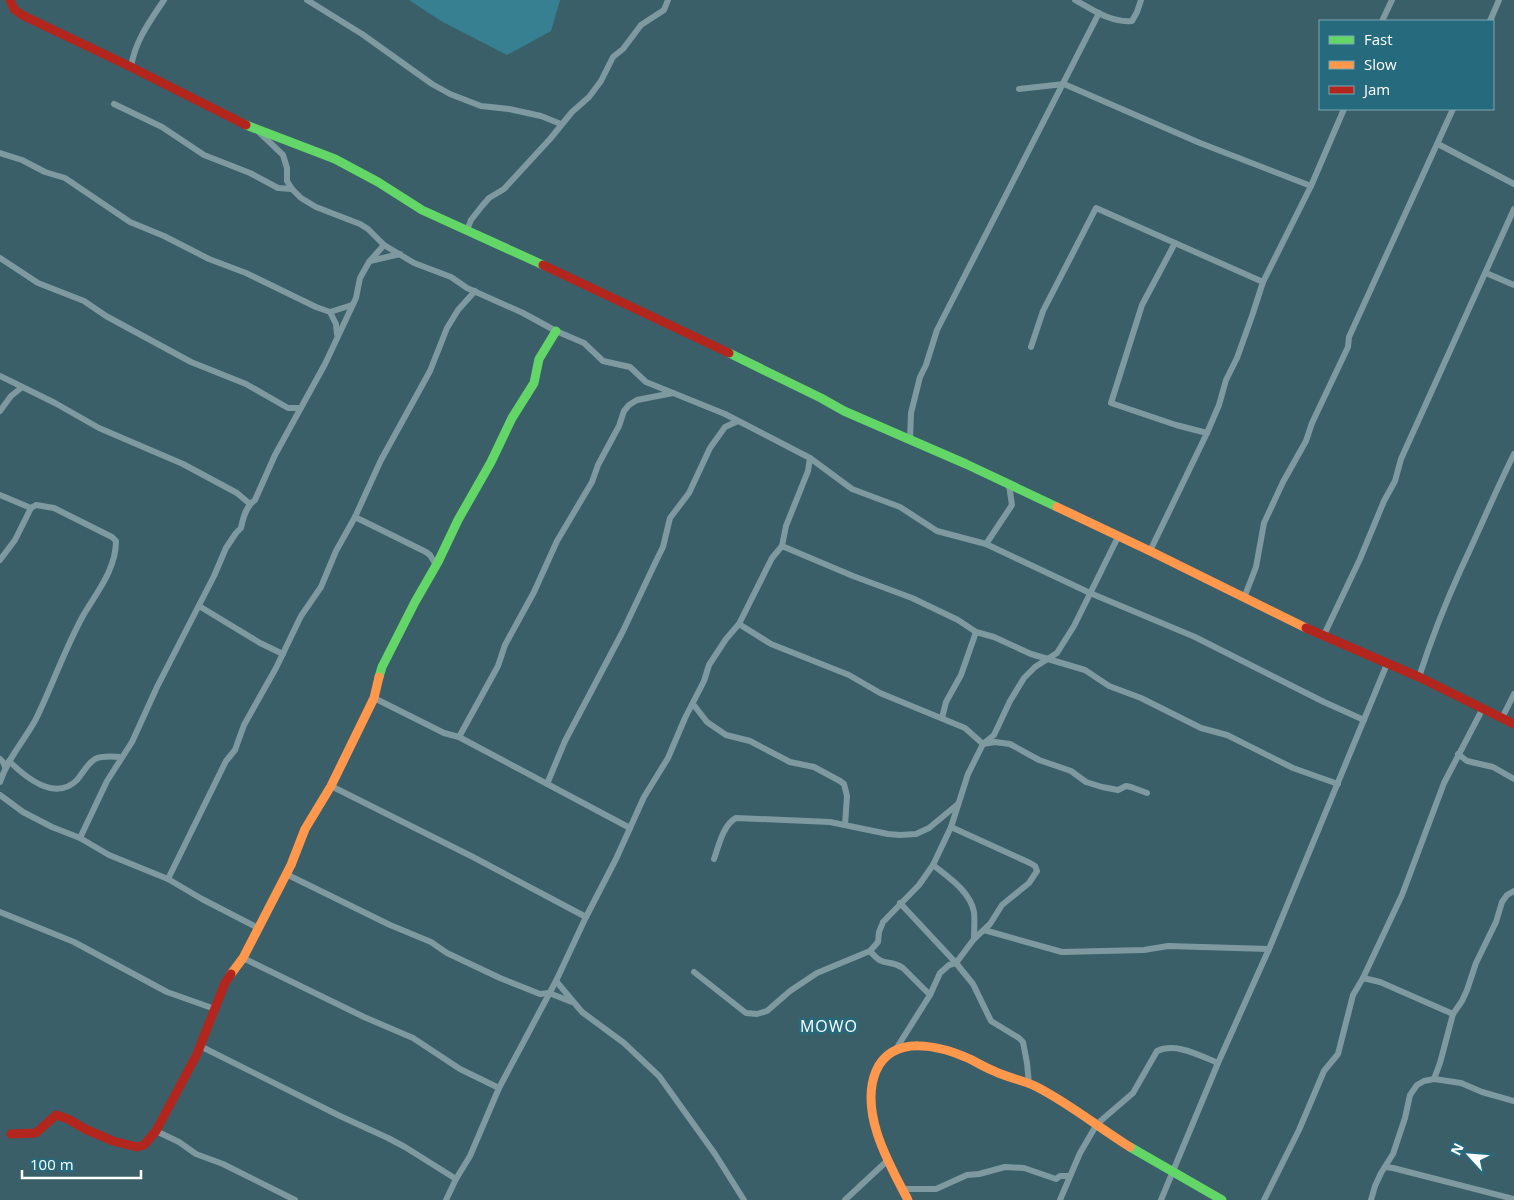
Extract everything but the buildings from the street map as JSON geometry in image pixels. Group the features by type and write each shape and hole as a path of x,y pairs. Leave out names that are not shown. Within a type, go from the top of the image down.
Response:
{"street":[{"path":"10,0 12,6 22,15 258,131 335,159 378,182 422,210 594,288 805,390 844,411 1009,485 1150,551 1323,637 1419,677 1514,724"},
{"path":"131,67 135,48 164,0"},
{"path":"307,0 362,34 432,84 450,94 481,106 509,109 541,116 561,124"},
{"path":"467,230 471,220 489,198 504,189 550,139 561,124 593,93 613,57 642,26 664,10 668,0"},
{"path":"1075,0 1099,14 1122,22 1132,21 1138,12 1141,0"},
{"path":"1382,20 1392,0"},
{"path":"1490,20 1499,0"},
{"path":"910,440 911,412 920,377 926,365 937,330 1099,14"},
{"path":"1019,89 1064,84 1200,143 1311,186"},
{"path":"114,104 162,127 204,155 250,173 278,188 292,189"},
{"path":"1150,551 1207,433 1219,405 1226,380 1246,332 1263,282 1311,186 1344,110"},
{"path":"1244,598 1256,567 1264,523 1283,482 1306,441 1312,423 1348,347 1349,337 1453,110"},
{"path":"258,131 283,155 287,168 287,181 301,198 316,207 360,224 368,229 384,245 414,263 451,278 475,291 504,303 556,331 584,343 603,361 630,367 646,382 738,421 810,458 852,489 900,507 937,531 986,544 1090,593 1195,637 1364,720"},
{"path":"271,144 279,138"},
{"path":"1438,144 1514,184"},
{"path":"0,153 22,160 44,172 72,182 130,222 164,236 209,259 246,273 295,298 330,312 352,305"},
{"path":"1031,347 1043,311 1096,208 1263,282"},
{"path":"1323,637 1384,501 1395,481 1401,459 1514,209"},
{"path":"1175,243 1142,305 1111,403 1176,425 1207,433"},
{"path":"80,838 107,781 132,742 226,548 236,533 242,528 244,516 250,504 255,500 293,420 324,364 356,298 360,278 368,262 384,245"},
{"path":"368,262 400,254"},
{"path":"0,258 38,283 84,301 106,316 191,362 246,384 288,408 300,408"},
{"path":"1486,273 1514,285"},
{"path":"168,880 226,761 235,750 244,724 283,654 301,616 321,587 336,551 355,517 381,460 430,371 447,328 458,310 475,291"},
{"path":"330,312 336,324 337,336"},
{"path":"11,1134 36,1133 56,1116 62,1116 125,1145 142,1146 156,1131 200,1046 225,983 243,958 286,874 305,829 331,786 374,698 382,667 458,520 491,462 512,418 534,383 539,359 556,331"},
{"path":"0,376 21,388 55,403 98,428 183,464 237,493 250,504"},
{"path":"0,412 11,396 21,388"},
{"path":"460,737 498,666 505,645 534,592 557,540 592,482 598,465 619,426 628,404 637,400 673,393"},
{"path":"288,408 293,420"},
{"path":"724,414 725,428"},
{"path":"547,784 565,741 623,631 663,547 670,518 689,493 710,448 725,428 738,421"},
{"path":"1419,677 1428,647 1455,580 1490,501 1514,454"},
{"path":"448,1199 456,1179 470,1156 499,1088 556,981 586,917 616,860 648,789 668,758 685,718 704,682 712,659 739,624 772,558 782,546 789,515 808,471 810,458"},
{"path":"808,471 820,464"},
{"path":"986,544 1012,505 1009,485"},
{"path":"0,494 31,508"},
{"path":"0,560 15,540 31,508 36,504 54,508 112,537 116,541 111,566 63,656 41,708 7,764 0,782"},
{"path":"355,517 426,552 436,565"},
{"path":"694,972 746,1013 757,1014 767,1011 790,991 817,973 870,951 878,942 882,922 919,885 933,865 951,827 968,774 984,744 994,734 1024,678 1035,667 1057,653 1074,626 1118,537"},
{"path":"782,546 912,598 958,620 976,632 994,637 1031,654 1085,670 1109,686 1141,698 1201,728 1227,735 1293,768 1338,784"},
{"path":"199,606 260,643 283,654"},
{"path":"739,624 771,644 849,675 880,693 965,728 984,744"},
{"path":"942,718 946,702 961,675 976,632"},
{"path":"1161,1200 1218,1063 1269,949 1387,664"},
{"path":"1502,718 1514,694"},
{"path":"374,698 444,733 460,737 630,828"},
{"path":"693,704 701,716 713,727 726,734 750,741 790,762 814,767 840,780 844,784 847,796 845,825"},
{"path":"1264,1200 1299,1130 1324,1071 1338,1054 1350,1003 1364,978 1402,895 1444,782 1483,708"},
{"path":"685,718 701,716"},
{"path":"984,744 995,742 1010,744 1039,760 1071,771 1086,782 1118,790 1131,786 1147,793"},
{"path":"1458,754 1467,761 1493,767 1514,779"},
{"path":"0,759 37,783 50,788 61,788 69,786 96,759 104,756 122,757"},
{"path":"331,786 464,852 586,917"},
{"path":"0,795 24,812 52,827 80,838 109,855 168,880 202,900 258,928"},
{"path":"714,858 727,826 736,818 830,822 888,834 916,834 929,828 958,804"},
{"path":"896,1049 930,995 940,973 949,964 956,963 1002,905 1033,879 1037,871 1035,866 951,827"},
{"path":"933,865 958,885 970,903 974,911 974,939"},
{"path":"286,874 390,925 432,942 447,953 500,978 540,994 549,994 572,1002"},
{"path":"1434,1079 1440,1063 1452,1014 1462,1001 1476,963 1496,922 1502,902 1507,895 1514,891"},
{"path":"900,904 956,963 973,984 991,1021 1023,1042 1029,1084"},
{"path":"0,912 74,942 168,992 215,1009"},
{"path":"984,930 1062,952 1144,950 1176,946 1269,949"},
{"path":"870,951 878,960 903,968 930,995"},
{"path":"243,958 364,1017 413,1038 460,1068 499,1088"},
{"path":"1364,978 1380,982 1452,1014"},
{"path":"556,981 582,1012 624,1043 659,1076 715,1154 744,1200"},
{"path":"908,1200 888,1160 876,1129 872,1103 872,1087 875,1070 883,1058 896,1049 911,1045 931,1046 956,1053 996,1072 1029,1084 1096,1124 1114,1138 1222,1200"},
{"path":"200,1046 388,1138 456,1179"},
{"path":"1060,1200 1096,1124 1133,1093 1157,1051 1169,1047 1183,1049 1218,1063"},
{"path":"1372,1200 1375,1186 1393,1154 1406,1118 1410,1095 1417,1085 1434,1079 1462,1083 1482,1092 1514,1101"},
{"path":"156,1131 179,1142 196,1154 223,1164 296,1200"},
{"path":"845,1200 888,1160"},
{"path":"902,1190 936,1189 967,1175 1005,1167 1024,1168 1056,1179 1060,1176 1070,1176"},
{"path":"1385,1167 1514,1199"}],"shaded area":[{"path":"409,0 560,0 551,31 507,55 441,21"}],"traffic: fast":[{"path":"246,125 335,159 378,182 422,210 543,265"},
{"path":"379,677 382,667 438,562 458,520 491,462 512,418 534,383 539,359 556,331"},
{"path":"729,353 844,411 966,464 1057,507"},
{"path":"1130,1147 1222,1200"}],"traffic: slow":[{"path":"1057,507 1306,628"},
{"path":"231,974 243,958 291,865 305,829 331,786 374,698 379,677"},
{"path":"908,1200 885,1154 874,1120 871,1103 876,1071 884,1059 894,1051 906,1047 932,1047 945,1050 1032,1085 1061,1101 1130,1147"}],"traffic: jam":[{"path":"10,0 14,9 22,15 246,125"},
{"path":"543,265 729,353"},
{"path":"1306,628 1419,677 1514,724"},
{"path":"11,1134 36,1133 56,1115 113,1141 137,1147 144,1145 156,1131 197,1054 225,983 231,974"}],"district":[{"name":"MOWO","path":"829,1026"}]}
